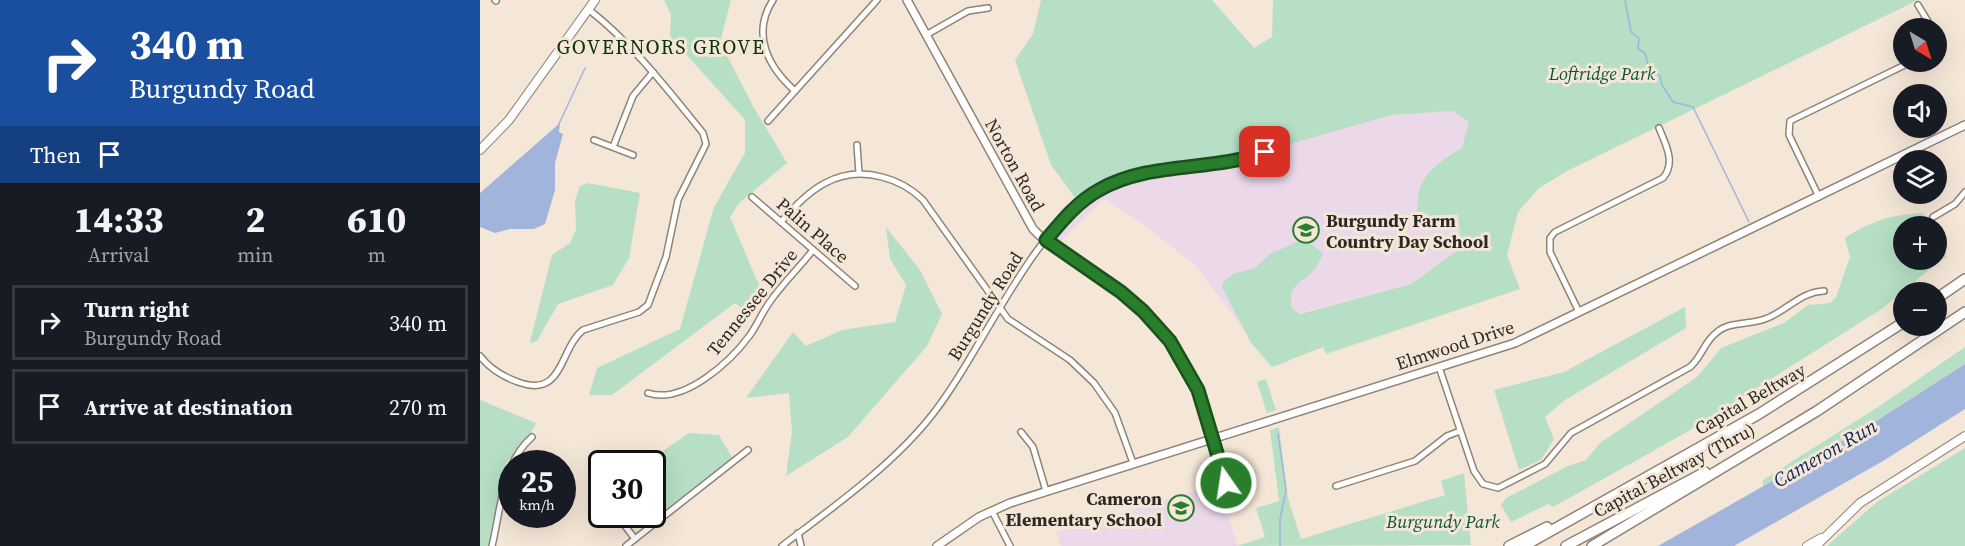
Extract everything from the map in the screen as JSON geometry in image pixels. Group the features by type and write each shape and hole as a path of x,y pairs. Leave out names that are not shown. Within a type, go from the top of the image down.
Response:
{"highway":[{"path":"1947,291 1965,279"},
{"path":"1592,546 1798,423 1965,312"},
{"name":"Capital Beltway","path":"1609,498 1759,414 1893,329"},
{"name":"Capital Beltway (Thru)","path":"1566,546 1798,423"},
{"path":"1509,546 1609,498"},
{"name":"Capital Beltway (Thru)","path":"1524,546 1609,498"}],"main road":[{"path":"480,150 509,120 595,0"},
{"path":"1816,546 1872,495 1965,436"},
{"path":"1807,546 1827,534"}],"street":[{"path":"773,0 763,23 764,47 774,69 795,91"},
{"path":"768,122 877,0"},
{"name":"Norton Road","path":"907,0 1030,224 1046,240 1121,292 1161,330 1192,377 1227,480 1225,488 1217,494"},
{"path":"1918,5 1926,18"},
{"path":"926,35 968,11 988,8"},
{"path":"480,356 489,366 518,382 535,386 546,383 558,372 576,337 583,330 639,312 648,305 666,257 678,200 707,139 653,72 617,33 588,9"},
{"path":"1819,197 1789,135 1790,122 1893,71"},
{"path":"613,147 633,96 653,72"},
{"name":"Elmwood Drive","path":"937,546 992,511 1046,491 1515,343 1964,127"},
{"path":"1579,312 1550,252 1550,238 1555,232 1652,186 1668,173 1670,160 1659,128"},
{"path":"594,140 633,155"},
{"name":"Burgundy Road","path":"782,546 884,464 918,432 946,397 1046,240 1072,210 1094,193 1126,178 1237,162 1286,144"},
{"path":"857,146 859,173"},
{"path":"781,222 805,196 821,184 859,173 890,179 918,195 1008,319 1070,360 1094,382 1115,413 1133,463"},
{"path":"1668,173 1676,174"},
{"path":"1935,216 1955,204 1965,192"},
{"name":"Palin Place","path":"752,197 855,286"},
{"name":"Tennessee Drive","path":"648,393 668,395 705,378 723,364 751,333 770,302 813,250"},
{"path":"1439,367 1476,476 1488,486 1503,486 1545,464 1571,433 1690,367 1701,357 1712,337 1720,330 1764,320 1807,294 1824,291"},
{"path":"1336,486 1415,461 1447,436 1460,431"},
{"path":"1021,432 1033,447 1046,491"},
{"path":"492,546 511,464 519,450 532,437"},
{"path":"626,546 747,450"},
{"path":"992,511 1010,546"},
{"path":"627,528 635,539"},
{"path":"798,533 801,546"}],"shaded area":[{"name":"Burgundy Farm Country Day School","path":"1453,111 1485,133 1418,218 1458,214 1461,248 1411,284 1300,313 1287,363 1272,367 1195,265 1139,221 1104,199 1055,247 1046,240 1089,196 1126,178 1286,144 1391,115"},
{"name":"Cameron Elementary School","path":"1218,484 1238,546 1061,546 1056,532"}],"green space":[{"path":"664,0 731,0 720,42 754,108 787,163 739,203 730,217 764,297 749,315 735,303 612,395 589,395 597,368 680,329 714,207 745,153 745,120 670,36 671,15"},
{"name":"Loftridge Park","path":"1041,0 1212,0 1254,48 1272,37 1273,0 1918,0 1569,170 1539,188 1518,212 1507,255 1520,289 1326,354 1323,347 1272,367 1251,343 1222,287 1224,281 1233,274 1255,268 1270,254 1304,239 1323,253 1314,270 1292,291 1292,308 1300,314 1411,284 1461,248 1458,214 1418,218 1417,204 1422,183 1427,175 1441,161 1462,148 1469,122 1453,111 1391,115 1227,162 1126,178 1076,199 1051,165 1015,60 1033,34"},
{"path":"588,183 640,193 629,258 613,285 558,304 537,341 532,343 530,342 552,255 570,243 576,230 575,201 580,186"},
{"path":"1924,213 1924,216 1898,216"},
{"path":"1893,217 1893,270 1929,270 1914,282 1893,282 1893,299 1880,310 1687,432 1553,507 1548,504 1511,522 1501,505 1506,498 1568,466 1586,460 1600,443 1697,377 1721,348 1784,323 1808,305 1830,303 1836,297 1850,257 1845,238 1883,219"},
{"path":"886,227 920,270 942,314 927,346 848,437 786,476 792,431 789,393 746,398 793,332 806,346 842,330 895,322 906,285 890,259"},
{"path":"1685,307 1686,328 1565,400 1545,417 1554,439 1541,460 1519,470 1494,390 1564,372"},
{"path":"1965,347 1965,364 1864,429 1763,487 1763,480 1878,407"},
{"path":"1266,379 1276,410 1267,413 1257,382"},
{"path":"480,400 536,423 526,442 518,450 498,450 498,502 489,546 480,546"},
{"name":"Burgundy Park","path":"1279,427 1288,498 1301,539 1445,495 1441,481 1464,473 1471,545 1237,546 1265,537 1256,508 1279,501 1270,430"},
{"path":"689,433 719,435 733,459 666,509 666,450 664,450"},
{"path":"1965,448 1965,546 1827,546 1877,502"}],"water":[{"path":"560,123 559,132 563,134 555,163 555,190 545,224 534,229 510,229 495,233 480,227 480,193"},
{"name":"Cameron Run","path":"1965,364 1965,409 1883,461 1734,546 1658,546 1864,429"}],"waterway":[{"path":"1625,0 1631,32 1639,38 1638,49 1645,53 1649,68 1660,76 1662,85 1673,102 1693,107 1749,222"},
{"path":"559,124 585,68"},
{"path":"1278,434 1286,490 1280,519 1280,546"}],"place":[{"name":"Burgundy Farm Country Day School","path":"1306,230"},
{"name":"Cameron Elementary School","path":"1181,508"}],"district":[{"name":"GOVERNORS GROVE","path":"661,47"}],"route":[{"path":"1226,483 1225,473 1198,390 1186,365 1170,341 1143,311 1121,292 1046,240 1072,210 1094,193 1126,178 1237,162 1265,152"}]}
